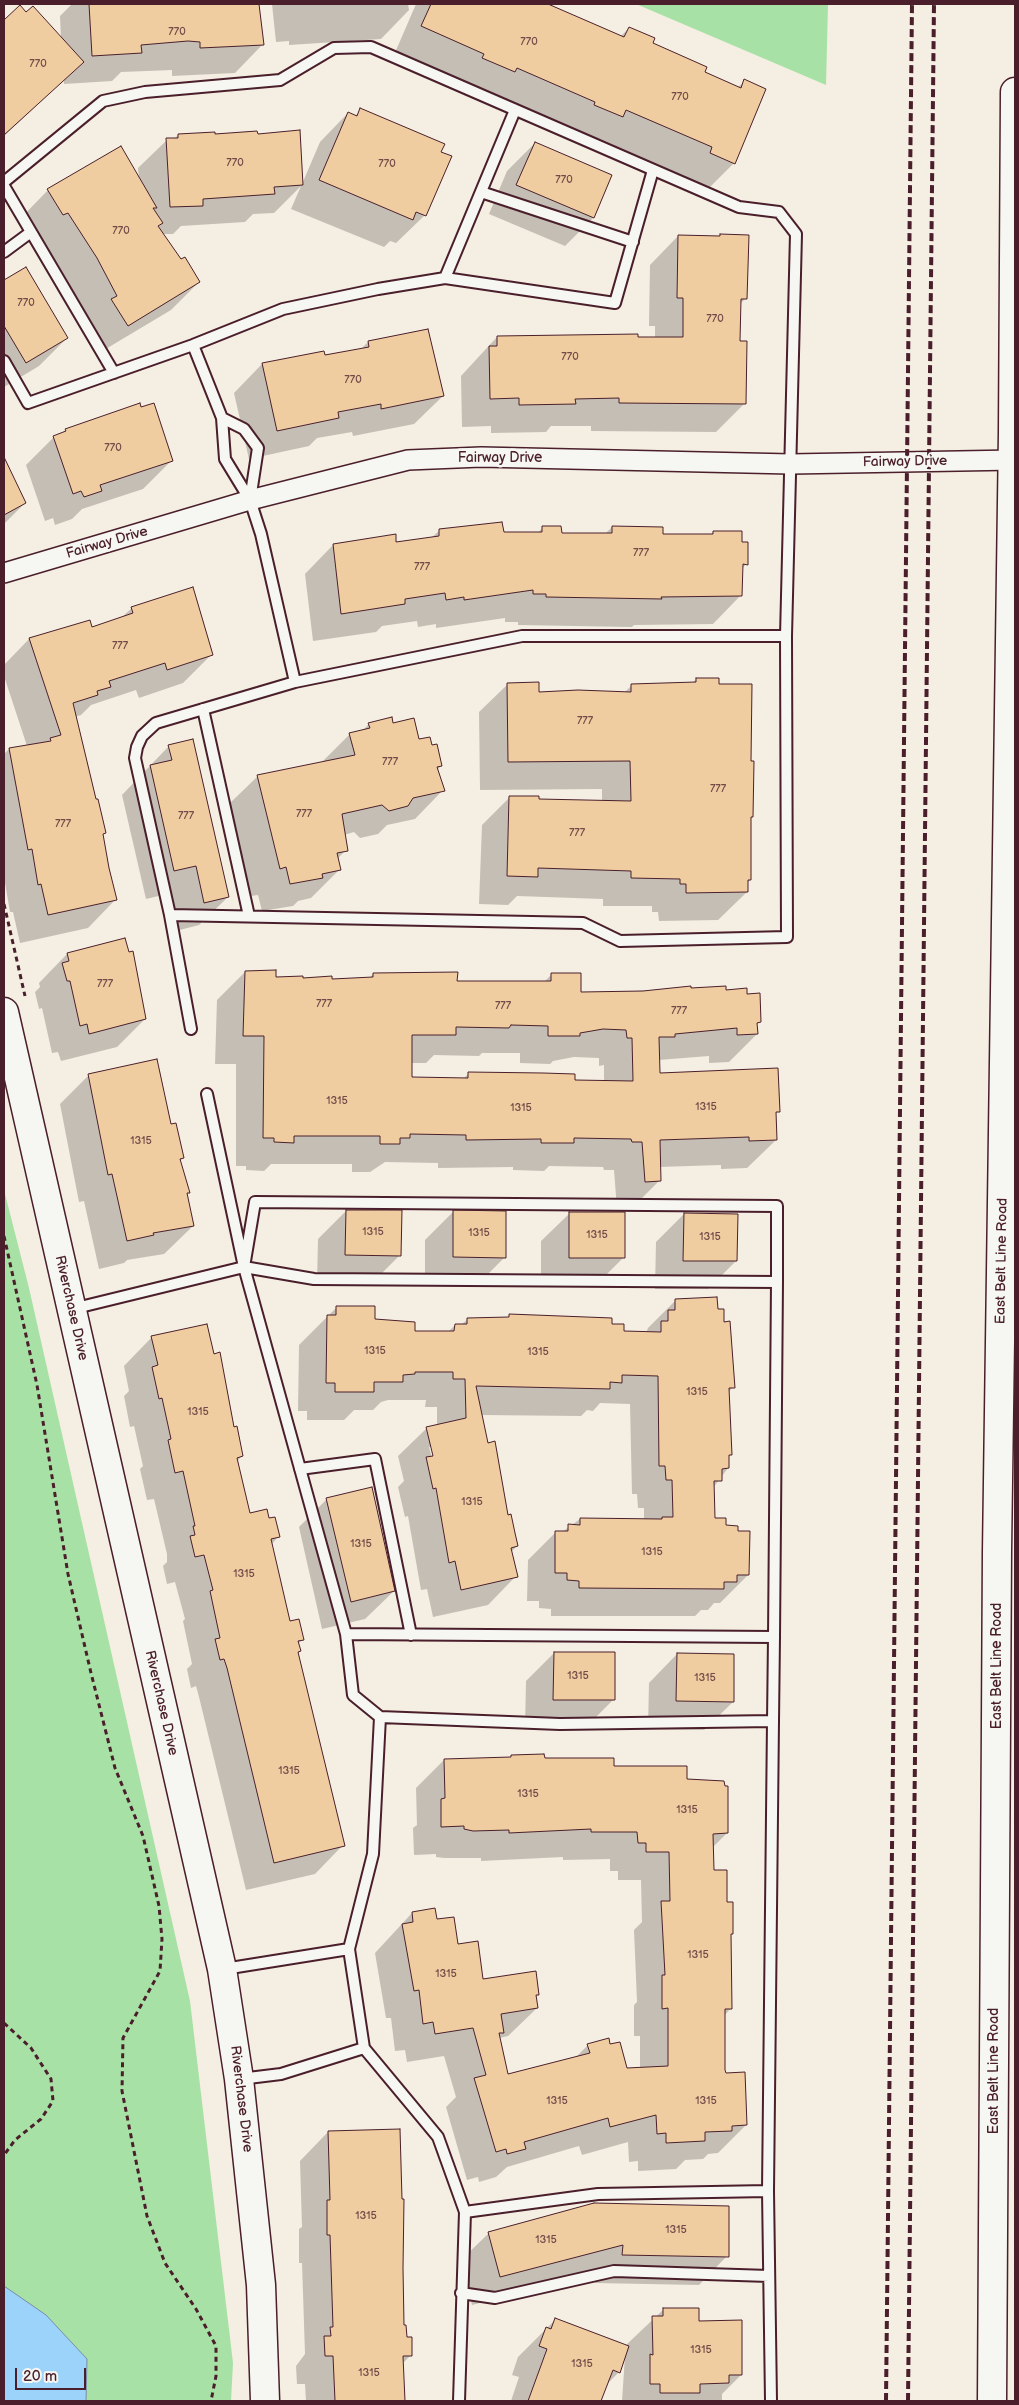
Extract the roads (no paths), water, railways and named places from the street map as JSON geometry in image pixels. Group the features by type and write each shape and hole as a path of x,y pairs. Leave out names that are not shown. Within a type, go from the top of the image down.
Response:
{"main road":[{"name":"East Belt Line Road","path":"992,2401 1005,2081 1006,1550 1015,92"},
{"name":"Riverchase Drive","path":"4,1012 222,1969 240,2079 261,2285 265,2401"}],"street":[{"name":"Fairway Drive","path":"4,573 250,500 408,460 481,456 791,464 1014,461"}],"lane":[{"path":"4,182 103,101 145,92 280,80 334,48 371,47 738,207 780,212 796,234 786,636 787,937 620,941 583,923 170,915"},
{"path":"445,278 515,110"},
{"path":"4,361 28,403 193,345 283,309 378,288 445,278 615,303 653,170"},
{"path":"4,186 114,373"},
{"path":"481,192 632,242"},
{"path":"4,252 31,232"},
{"path":"193,345 222,418 225,459 250,500 262,540 295,682"},
{"path":"222,418 244,429 258,448 250,500"},
{"path":"192,1029 170,915 135,758 142,736 156,723 295,682 522,636 786,636"},
{"path":"203,709 249,916"},
{"path":"207,1094 244,1268 346,1634 353,1695 380,1718 560,1724 773,1721"},
{"path":"244,1268 255,1202 777,1206 768,2191 771,2401"},
{"path":"71,1309 244,1268 314,1279 777,1282"},
{"path":"300,1468 375,1459 411,1635"},
{"path":"346,1634 774,1637"},
{"path":"380,1718 373,1854 349,1949 364,2048 438,2137 465,2212 459,2401"},
{"path":"222,1969 349,1949"},
{"path":"240,2079 281,2074 364,2048"},
{"path":"465,2212 598,2194 768,2191"},
{"path":"461,2293 495,2298 614,2271 769,2276"}],"water":[{"path":"4,2286 46,2315 87,2359 86,2401 4,2401"}],"railway":[{"path":"886,2401 912,4"},
{"path":"908,2401 934,4"}]}
